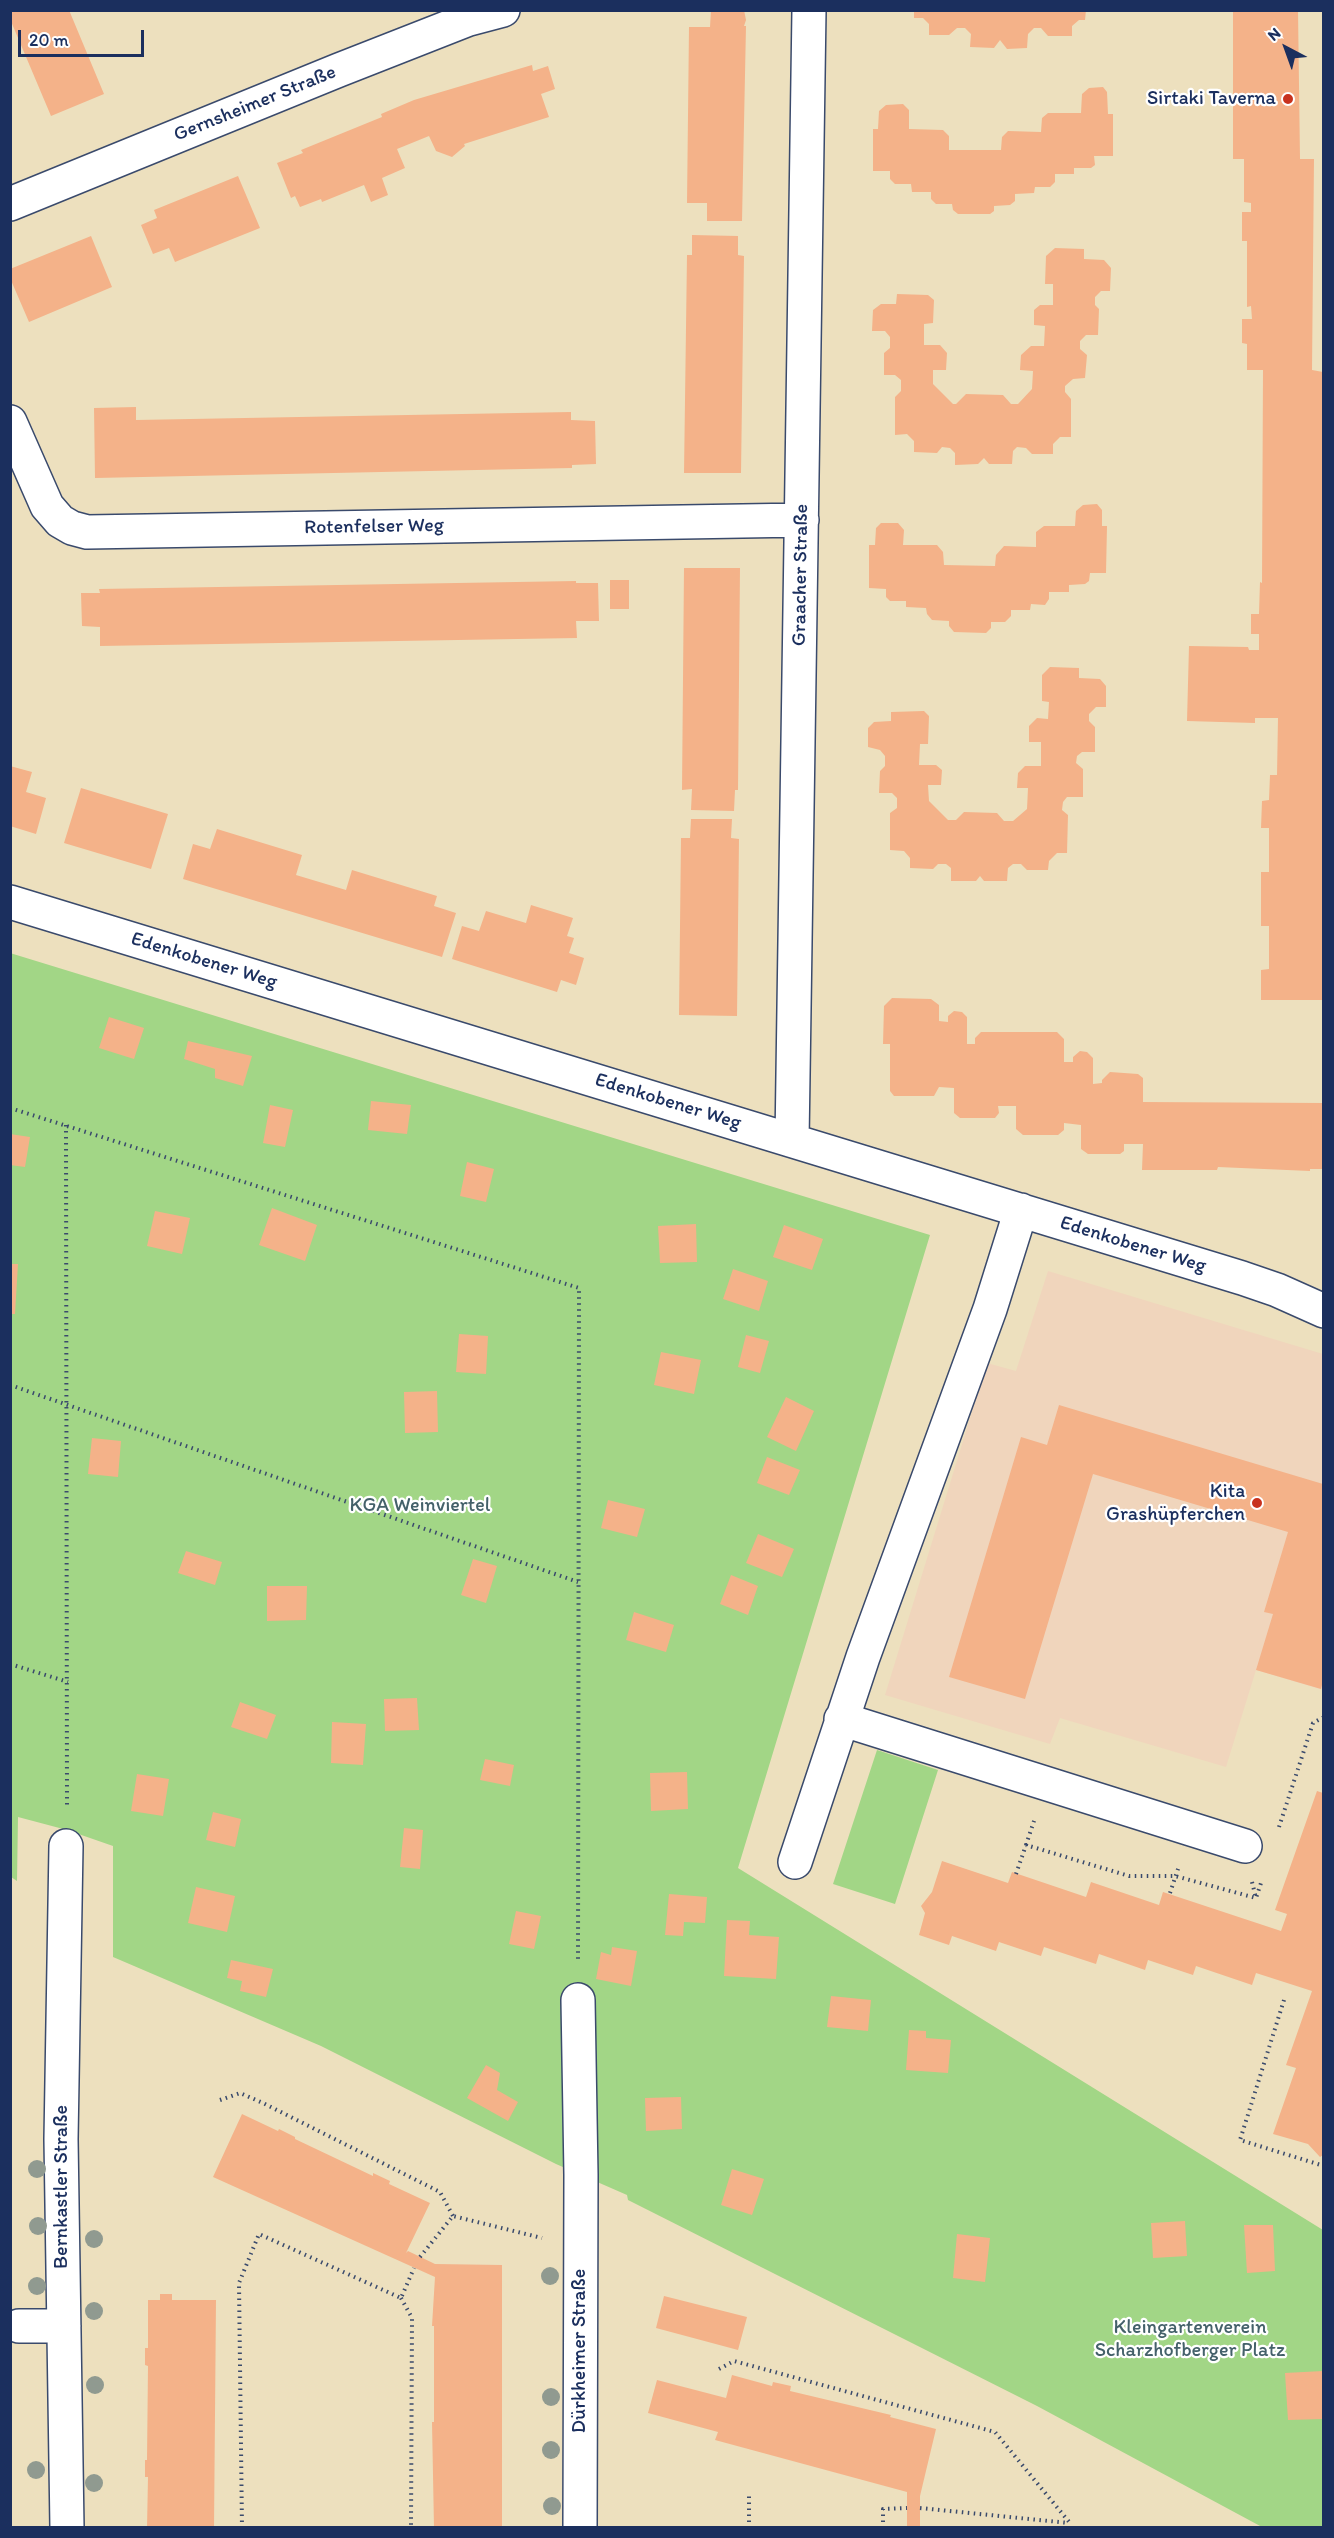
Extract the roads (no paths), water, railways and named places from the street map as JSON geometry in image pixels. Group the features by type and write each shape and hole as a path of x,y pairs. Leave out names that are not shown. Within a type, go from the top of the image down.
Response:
{"street":[{"name":"Gernsheimer Straße","path":"10,204 339,70 469,19 503,10"},
{"name":"Graacher Straße","path":"792,1140 809,10"},
{"name":"Rotenfelser Weg","path":"10,423 47,506 60,521 72,528 87,532 802,520"},
{"name":"Edenkobener Weg","path":"10,902 1242,1278 1277,1290 1323,1311"},
{"path":"795,1863 841,1719 990,1308 1021,1210"},
{"path":"841,1719 1245,1846"},
{"name":"Bernkastler Straße","path":"67,1832 61,2139 67,2528"},
{"name":"Dürkheimer Straße","path":"578,2000 581,2175 580,2528"},
{"path":"19,2326 64,2326"}],"place":[{"name":"Sirtaki Taverna","path":"1288,99"},
{"name":"Kita Grashüpferchen","path":"1257,1503"}],"park label":[{"name":"KGA Weinviertel","path":"420,1506"},
{"name":"Kleingartenverein Scharzhofberger Platz","path":"1190,2340"}]}
